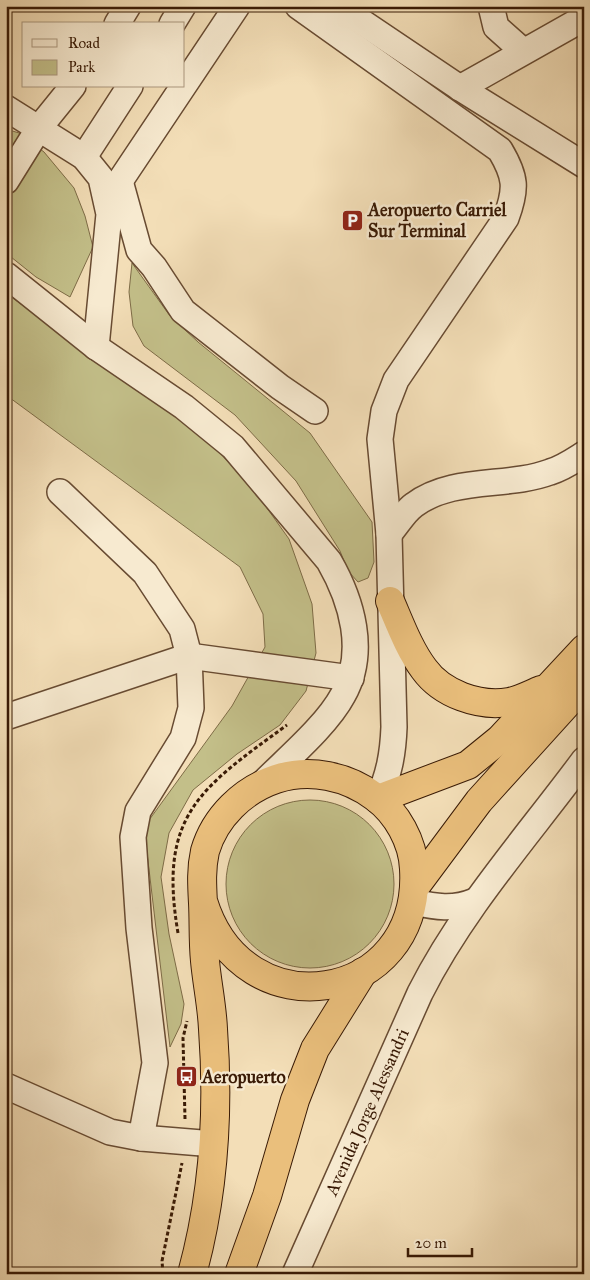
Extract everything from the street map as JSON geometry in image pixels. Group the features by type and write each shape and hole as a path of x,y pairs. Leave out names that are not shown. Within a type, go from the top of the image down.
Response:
{"highway":[{"path":"390,601 412,650 424,670 443,687 462,696 495,703 511,702 548,688"},
{"path":"378,800 468,765 493,745 584,649"},
{"path":"414,894 479,801 584,685"},
{"path":"192,1274 204,1220 214,1144 215,1065 205,962 203,901 202,865 213,832 234,803 264,783 297,774 315,774 348,781 378,800 391,812 409,844 414,861 414,894 407,923 396,942 381,959 363,972 347,980 310,987 282,983 256,974 228,950 213,927 203,901"},
{"path":"239,1274 267,1196 295,1100 315,1049 363,972"}],"street":[{"path":"118,22 128,6"},
{"path":"173,22 184,6"},
{"path":"185,84 237,6"},
{"path":"298,6 500,150 511,168 515,184 514,198 506,218 389,393 384,411 380,439 389,534 394,752 389,774 378,800"},
{"path":"338,6 460,88 584,165"},
{"path":"491,6 496,27 523,51"},
{"path":"460,88 584,18"},
{"path":"6,181 39,128 71,88"},
{"path":"84,156 129,88"},
{"path":"96,347 109,214 120,181 182,88"},
{"path":"6,108 84,156 101,178 109,214"},
{"path":"120,181 139,250 154,266 183,311 315,411"},
{"path":"6,274 96,347 184,407 233,446 328,561 345,594 355,629 355,655 351,678 334,709 264,783"},
{"path":"389,534 413,505 436,493 467,485 526,478 549,473 568,465 584,454"},
{"path":"60,492 145,573 182,629 189,656 191,708 183,738 138,811 133,838 139,928 155,1063 141,1138"},
{"path":"6,717 189,656 351,678"},
{"name":"Avenida Jorge Alessandri","path":"295,1274 420,993 442,951 475,901 584,760"},
{"path":"414,894 436,908 452,908 475,901"},
{"path":"6,1086 110,1132 141,1138 214,1144"}],"green space":[{"path":"6,129 19,133 44,152 74,188 85,216 93,247 70,297 36,277 6,253"},
{"path":"132,263 170,316 198,342 310,433 372,522 374,562 368,578 358,582 348,571 340,551 296,481 235,415 144,346 133,326 129,292"},
{"path":"6,293 87,353 146,392 211,444 252,487 289,539 312,604 316,653 306,691 280,725 237,754 193,790 169,833 161,877 169,934 184,1004 181,1024 170,1047 144,827 232,706 265,647 263,614 240,567 6,395"},
{"path":"318,800 335,803 350,809 370,824 385,844 391,859 394,884 391,909 385,924 370,944 350,959 335,965 302,968 285,965 270,959 245,938 235,924 229,909 226,876 229,859 235,844 256,819 270,809 285,803"}],"place":[{"name":"Aeropuerto Carriel Sur Terminal","path":"352,220"},
{"name":"Aeropuerto","path":"186,1077"}]}
